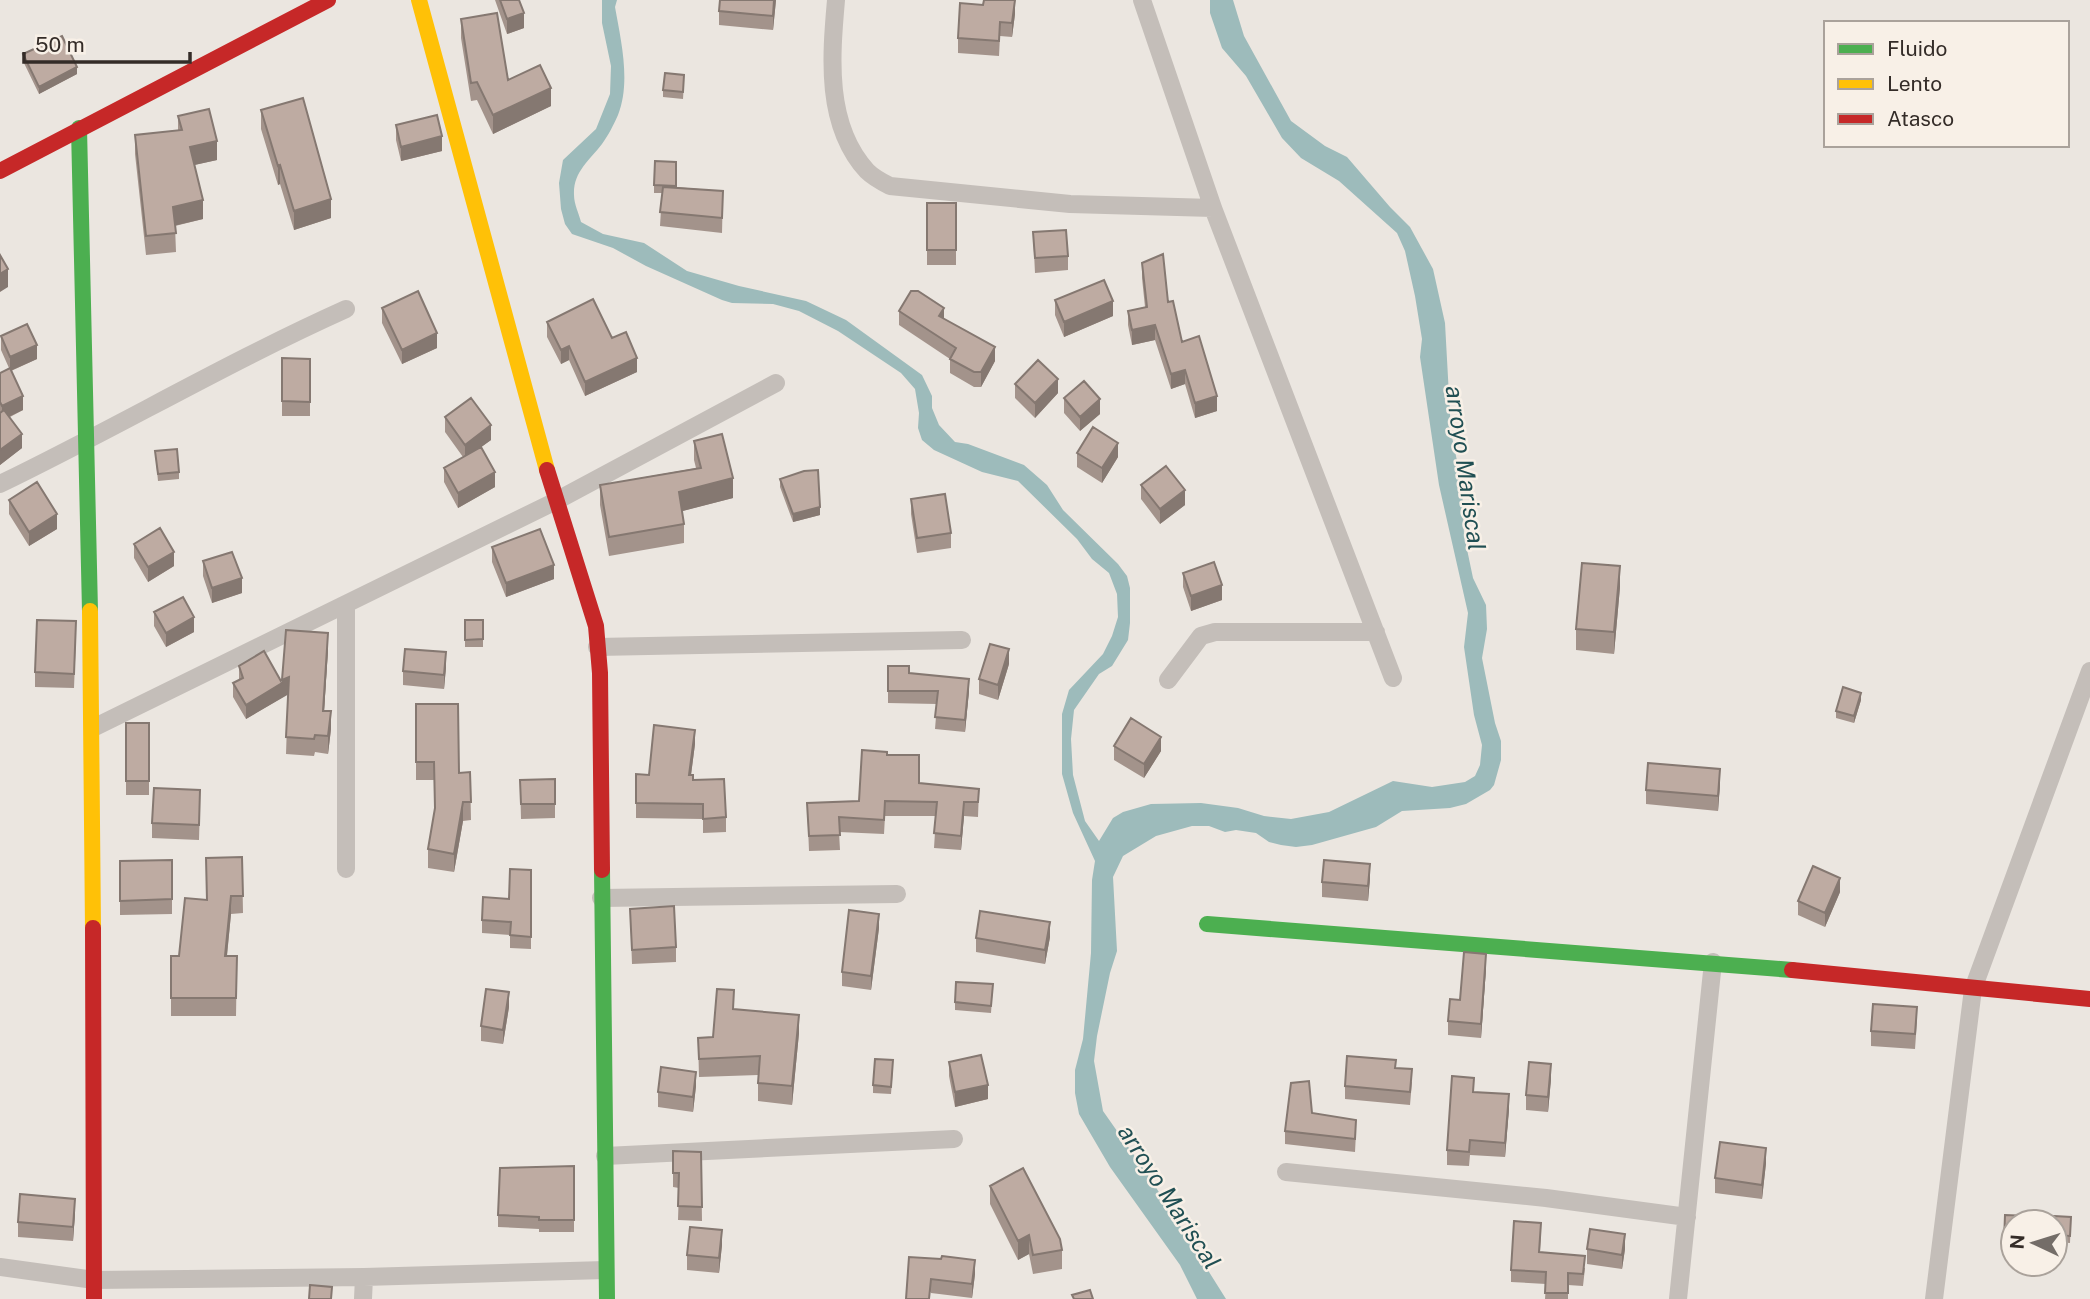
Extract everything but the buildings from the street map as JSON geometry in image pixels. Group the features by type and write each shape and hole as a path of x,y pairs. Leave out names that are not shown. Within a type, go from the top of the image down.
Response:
{"street":[{"path":"0,171 328,0"},
{"path":"419,0 556,500 596,626 600,673 607,1299"},
{"path":"836,0 832,87 840,122 855,155 869,173 890,186 1070,204 1213,208"},
{"path":"1142,0 1213,208 1393,678"},
{"path":"79,128 93,728 94,1299"},
{"path":"0,484 85,443 297,330 345,309"},
{"path":"93,728 556,500 776,383"},
{"path":"346,605 346,869"},
{"path":"1168,680 1201,636 1214,632 1376,632"},
{"path":"597,647 962,640"},
{"path":"1934,1299 1973,989 2090,671"},
{"path":"601,898 897,894"},
{"path":"1207,924 1713,962 2090,999"},
{"path":"1678,1299 1713,962"},
{"path":"605,1156 954,1139"},
{"path":"1286,1172 1546,1198 1687,1217"},
{"path":"0,1267 94,1280 365,1277 605,1270"},
{"path":"363,1299 365,1277"}],"water":[{"path":"602,0 617,0 615,7 624,61 624,89 618,115 611,130 576,180 574,198 581,222 603,234 644,243 687,271 806,301 846,320 922,375 932,396 932,408 939,425 955,442 968,444 1024,465 1047,485 1063,510 1127,576 1130,588 1128,640 1112,666 1099,674 1074,710 1071,739 1073,775 1085,821 1099,841 1113,818 1123,812 1151,804 1201,803 1291,819 1329,812 1393,781 1432,787 1465,782 1475,776 1480,765 1482,745 1474,715 1464,647 1468,613 1439,485 1420,357 1422,339 1405,251 1397,233 1339,181 1301,158 1282,138 1246,76 1222,48 1210,13 1210,0 1233,0 1244,36 1291,121 1325,146 1347,157 1410,227 1433,269 1445,323 1451,432 1462,485 1464,535 1473,578 1486,605 1487,629 1482,658 1501,741 1501,760 1494,785 1466,804 1450,808 1402,811 1376,827 1312,845 1281,845 1269,842 1256,833 1236,830 1225,832 1209,826 1192,826 1156,836 1123,856 1113,877 1117,951 1110,973 1094,1061 1103,1111 1150,1178 1226,1299 1197,1299 1180,1265 1110,1167 1079,1114 1075,1093 1075,1070 1083,1039 1091,953 1092,880 1095,861 1073,813 1062,774 1062,714 1069,690 1103,654 1112,636 1118,617 1117,594 1109,573 1092,559 1077,539 1018,481 982,472 934,450 922,440 918,428 919,413 915,389 901,373 838,331 799,311 773,304 732,303 722,300 613,248 572,234 565,224 561,209 559,183 563,160 596,129 610,94 611,66 602,23"}],"traffic: fast":[{"path":"79,128 90,611"},
{"path":"602,870 607,1299"},
{"path":"1207,924 1792,970"}],"traffic: slow":[{"path":"419,0 547,470"},
{"path":"90,611 93,928"}],"traffic: jam":[{"path":"0,171 328,0"},
{"path":"547,470 596,626 600,673 602,870"},
{"path":"93,928 94,1299"},
{"path":"1792,970 2090,999"}],"water label":[{"name":"arroyo Mariscal","path":"1465,468"},
{"name":"arroyo Mariscal","path":"1169,1197"}]}
